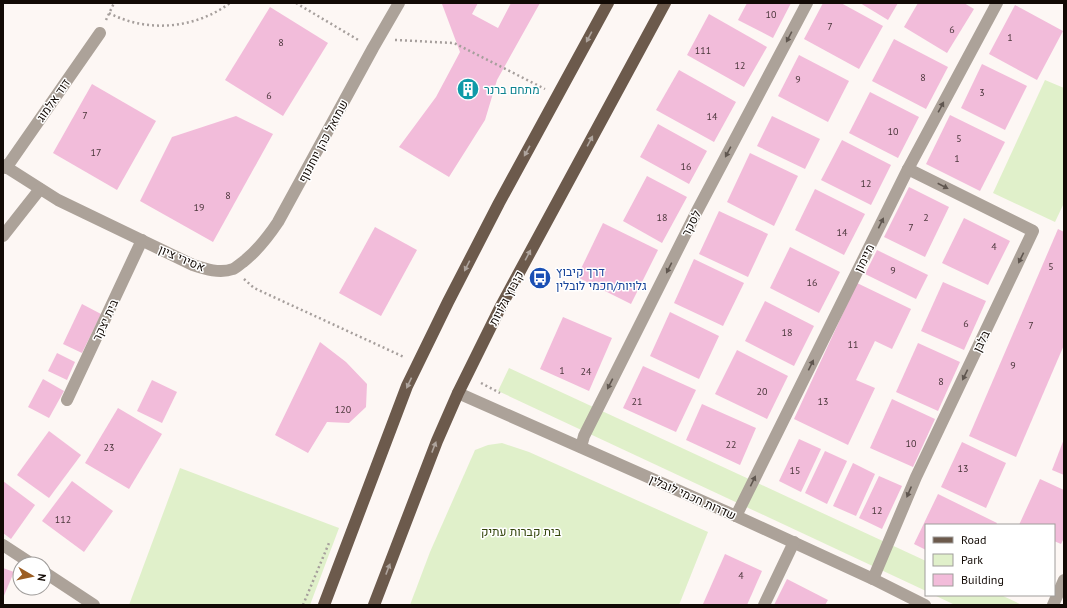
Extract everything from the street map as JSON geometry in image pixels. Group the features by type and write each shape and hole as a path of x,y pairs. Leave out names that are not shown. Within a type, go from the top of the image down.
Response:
{"main road":[{"path":"324,605 407,386 448,302 496,210 608,3"},
{"name":"קיבוץ גלויות","path":"374,605 437,441 458,393 501,306 665,3"}],"street":[{"name":"שמואל כהן יוחננוף","path":"234,269 251,256 264,242 278,222 399,3"},
{"name":"לסקר","path":"581,447 584,436 696,213 808,3"},
{"name":"מיימון","path":"736,516 908,169 997,3"},
{"name":"דוד אלמוג","path":"5,167 100,33"},
{"name":"אסירי ציון","path":"5,167 58,200 193,265 208,270 221,271 234,269"},
{"name":"בלבן","path":"873,579 916,477 1033,231 908,169"},
{"path":"3,236 40,189"},
{"name":"בית יצקר","path":"67,400 142,240"},
{"name":"שדרות חכמי לובלין","path":"458,393 473,398 794,542 873,579 919,604"},
{"path":"764,605 794,542"},
{"path":"3,545 20,556"},
{"path":"52,577 94,605"},
{"path":"1053,605 1064,580"}],"path":[{"path":"109,13 118,18 135,23 153,26 171,26 189,23 207,17 230,3"},
{"path":"296,3 373,48"},
{"path":"380,37 384,39 454,43 558,96"},
{"path":"234,269 254,288 407,358"},
{"path":"473,398 481,383"},
{"path":"303,605 308,593"}],"green space":[{"path":"1045,80 1064,88 1064,203 1055,222 993,193"},
{"path":"509,368 925,561 925,591 498,391"},
{"name":"בית קברות עתיק","path":"502,443 529,452 708,532 679,605 410,605 430,552 475,450 488,445"},
{"path":"180,468 339,528 310,605 129,605"},
{"path":"936,596 1003,596 1022,605 955,605"}],"building":[{"name":"מתחם ברנר","path":"442,3 478,3 472,14 498,28 511,3 540,3 497,80 485,120 449,177 399,147 436,97 460,52"},
{"path":"747,3 791,3 773,38 738,20"},
{"path":"823,3 841,3 883,26 859,69 804,39"},
{"path":"860,3 898,3 888,20"},
{"path":"918,3 964,3 974,9 947,53 904,27"},
{"path":"1015,5 1063,31 1037,80 989,54"},
{"path":"270,7 328,43 283,116 225,80"},
{"path":"709,14 767,47 744,87 687,55"},
{"path":"894,39 948,67 926,109 872,81"},
{"path":"799,55 849,81 828,122 778,96"},
{"path":"982,64 1027,86 1005,130 961,108"},
{"path":"679,70 736,102 714,142 656,110"},
{"path":"92,84 156,121 117,190 53,153"},
{"path":"870,92 919,117 898,158 849,133"},
{"path":"950,115 1005,142 980,191 926,164"},
{"path":"236,116 273,134 213,242 140,201 172,137"},
{"path":"772,116 820,139 805,169 757,146"},
{"path":"658,124 707,151 689,184 640,157"},
{"path":"842,140 891,165 871,205 821,180"},
{"path":"750,153 798,176 774,226 727,202"},
{"path":"647,176 687,197 662,243 623,221"},
{"path":"909,187 949,207 925,257 884,237"},
{"path":"815,189 865,214 844,255 795,230"},
{"path":"719,211 768,234 748,277 699,254"},
{"path":"964,218 1010,241 988,285 942,263"},
{"path":"603,223 658,250 631,304 577,277"},
{"path":"375,227 417,250 381,316 339,293"},
{"path":"1058,229 1064,232 1064,345 1016,457 969,436"},
{"path":"790,247 840,272 819,313 770,288"},
{"path":"877,250 928,275 916,299 865,274"},
{"path":"694,259 744,283 723,326 674,303"},
{"path":"943,282 986,301 964,350 921,331"},
{"path":"857,283 911,309 892,349 875,341 856,380 875,388 848,445 794,419"},
{"path":"765,301 814,326 794,366 745,341"},
{"path":"82,304 101,314 82,353 63,344"},
{"path":"670,312 719,336 699,379 650,356"},
{"path":"563,317 612,338 589,391 540,369"},
{"path":"320,342 346,362 367,384 366,407 349,423 327,422 308,453 275,435"},
{"path":"918,343 960,362 938,411 896,392"},
{"path":"737,350 788,376 767,419 715,394"},
{"path":"57,353 75,362 67,380 48,371"},
{"path":"643,366 696,390 676,432 623,408"},
{"path":"43,379 64,391 49,418 28,407"},
{"path":"152,380 177,392 162,423 137,411"},
{"path":"892,399 935,419 913,467 870,448"},
{"path":"702,404 756,428 740,465 686,440"},
{"path":"118,408 162,434 129,489 85,463"},
{"path":"49,431 81,455 49,498 17,475"},
{"path":"799,439 821,449 801,492 779,481"},
{"path":"1064,439 1064,475 1052,470"},
{"path":"962,442 1006,463 986,508 941,487"},
{"path":"825,451 847,461 827,504 805,493"},
{"path":"853,463 875,474 856,516 833,506"},
{"path":"879,476 902,486 882,529 859,518"},
{"path":"1040,479 1064,490 1064,538 1061,544 1055,541 1055,524 1019,524"},
{"path":"3,481 35,505 11,539 3,533"},
{"path":"72,481 113,511 84,552 42,521"},
{"path":"938,494 997,523 925,524 925,550 914,544"},
{"path":"725,554 762,571 747,605 703,604"},
{"path":"3,568 12,571 12,577 3,598"},
{"path":"787,579 828,600 825,605 774,605"}],"place":[{"name":"מתחם ברנר","path":"468,89"},
{"name":"דרך קיבוץ גלויות/חכמי לובלין","path":"540,278"}]}
